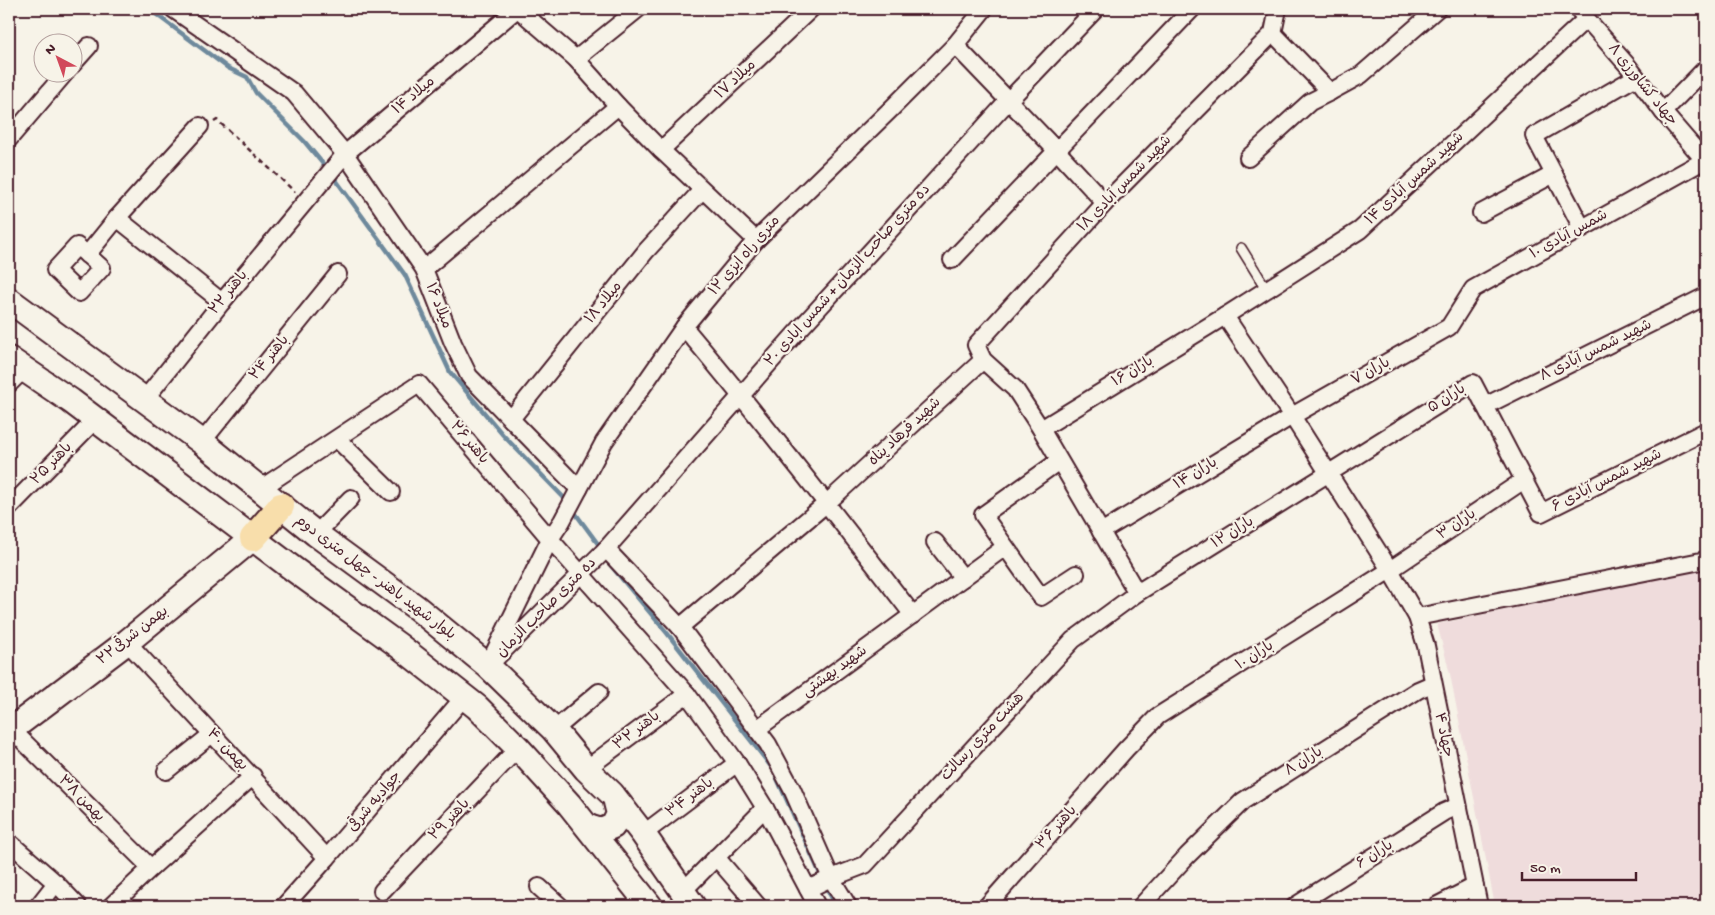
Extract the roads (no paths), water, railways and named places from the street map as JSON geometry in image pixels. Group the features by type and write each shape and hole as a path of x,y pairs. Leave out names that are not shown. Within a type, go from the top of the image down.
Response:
{"main road":[{"path":"253,538 281,506"}],"street":[{"path":"173,9 294,93 345,154 424,269"},
{"path":"518,9 576,59 618,106 702,190 756,240"},
{"name":"میلاد ۱۴","path":"310,195 345,154 518,9"},
{"path":"576,59 638,9"},
{"name":"میلاد ۱۷","path":"662,150 811,9"},
{"name":"۱۲ متری راه ایزی","path":"550,539 562,521 604,442 684,328 756,240 954,45 984,9"},
{"name":"ده متری صاحب الزمان + شمس ابادی ۲۰","path":"606,549 740,394 1009,100 1096,9"},
{"path":"952,260 1192,9"},
{"path":"1278,9 1273,33 1330,92"},
{"path":"1248,158 1310,102 1361,75 1437,9"},
{"name":"جهاد کشاورزی ۸","path":"1581,12 1663,112 1704,156"},
{"name":"شهید شمس آبادی ۱۴","path":"1225,316 1360,230 1581,12"},
{"name":"شهید شمس آبادی ۱۸","path":"983,360 976,345 1106,203 1273,33"},
{"path":"954,45 1009,100 1106,203"},
{"path":"82,54 89,46"},
{"path":"1663,112 1706,68"},
{"path":"1582,228 1534,136 1636,77"},
{"path":"9,138 57,82"},
{"name":"میلاد ۱۶","path":"577,492 469,376 453,343 424,269 618,106"},
{"path":"87,255 117,218 200,126"},
{"name":"شمس آبادی ۱۰","path":"1449,327 1472,289 1582,228 1704,156"},
{"path":"1481,213 1554,174"},
{"name":"میلاد ۱۸","path":"511,419 646,251 702,190"},
{"name":"باهنر ۲۲","path":"145,399 310,195"},
{"path":"117,218 222,302"},
{"name":"باهنر ۲۴","path":"202,442 338,274"},
{"name":"شهید شمس آبادی ۸","path":"1485,406 1706,296"},
{"name":"بلوار شهید باهنر - چهل متری دوم","path":"9,300 202,442 316,534 417,608 488,666 554,730 586,769 612,794 616,802 649,842 688,899"},
{"name":"جهاد ۴","path":"1225,316 1292,416 1390,570 1417,617 1426,646 1432,684 1479,906"},
{"name":"باران ۱۶","path":"1041,429 1225,316"},
{"name":"باران ۷","path":"1292,416 1449,327"},
{"path":"684,328 740,394 827,503 913,616"},
{"path":"983,360 1015,389 1041,429 1137,593"},
{"name":"شهید فرهاد پناه","path":"680,626 827,503 983,360"},
{"path":"14,371 95,420 398,645 477,707 518,748 588,827 650,906"},
{"name":"باران ۵","path":"1328,473 1473,383 1524,480"},
{"name":"باهنر ۲۶","path":"260,489 419,384 550,539"},
{"name":"باران ۱۴","path":"1101,532 1292,416"},
{"name":"باهنر ۲۵","path":"9,508 95,420"},
{"name":"شهید شمس آبادی ۶","path":"1524,480 1541,514 1706,431"},
{"path":"337,439 391,492"},
{"path":"1059,461 983,515 1041,597 1076,574"},
{"name":"باران ۱۲","path":"1137,593 1328,473"},
{"name":"باران ۳","path":"1390,570 1524,480"},
{"path":"316,534 352,498"},
{"name":"۲۲بهمن شرقی","path":"10,730 127,642 253,538"},
{"path":"488,666 550,539 687,694 737,763 765,808 816,906"},
{"path":"935,542 963,578"},
{"name":"شهید بهشتی","path":"757,729 1006,547"},
{"path":"606,549 680,626 768,744 792,789 831,878 848,906"},
{"name":"ده متری صاحب الزمان","path":"488,666 606,549"},
{"path":"1417,617 1706,560"},
{"name":"باران ۱۰","path":"1126,749 1158,716 1390,570"},
{"name":"هشت متری رسالت","path":"808,889 865,865 1073,640 1137,593"},
{"name":"بهمن ۴۰","path":"127,642 327,858"},
{"name":"باران ۸","path":"1141,906 1187,856 1243,801 1418,690 1432,684"},
{"path":"554,730 599,692"},
{"name":"باهنر ۳۲","path":"586,769 687,694"},
{"name":"جوادیه شرقی","path":"284,906 464,697"},
{"name":"بهمن ۳۸","path":"10,730 151,868"},
{"path":"166,771 212,734"},
{"name":"باهنر ۲۹","path":"382,891 518,748"},
{"name":"باهنر ۳۶","path":"987,906 1126,749"},
{"name":"باهنر ۳۴","path":"649,842 737,763"},
{"path":"111,906 253,776"},
{"path":"588,827 601,831 613,826 619,814 616,802"},
{"name":"باران ۶","path":"1295,906 1444,812 1458,806"},
{"path":"688,899 716,857 765,808"},
{"path":"9,842 56,883 78,906"},
{"path":"622,870 622,858 631,848 643,846 649,842"},
{"path":"716,857 758,906"},
{"path":"38,906 56,883"},
{"path":"1436,906 1474,886"},
{"path":"539,887 560,906"}],"lane":[{"path":"1241,248 1267,290"}],"waterway":[{"path":"149,9 228,68 247,77 256,93 304,141 328,170"},
{"path":"333,176 405,275 450,372 503,435 568,502"},
{"path":"573,510 601,548"},
{"path":"608,562 667,633 773,769"},
{"path":"776,776 822,878"},
{"path":"825,885 836,906"}]}
